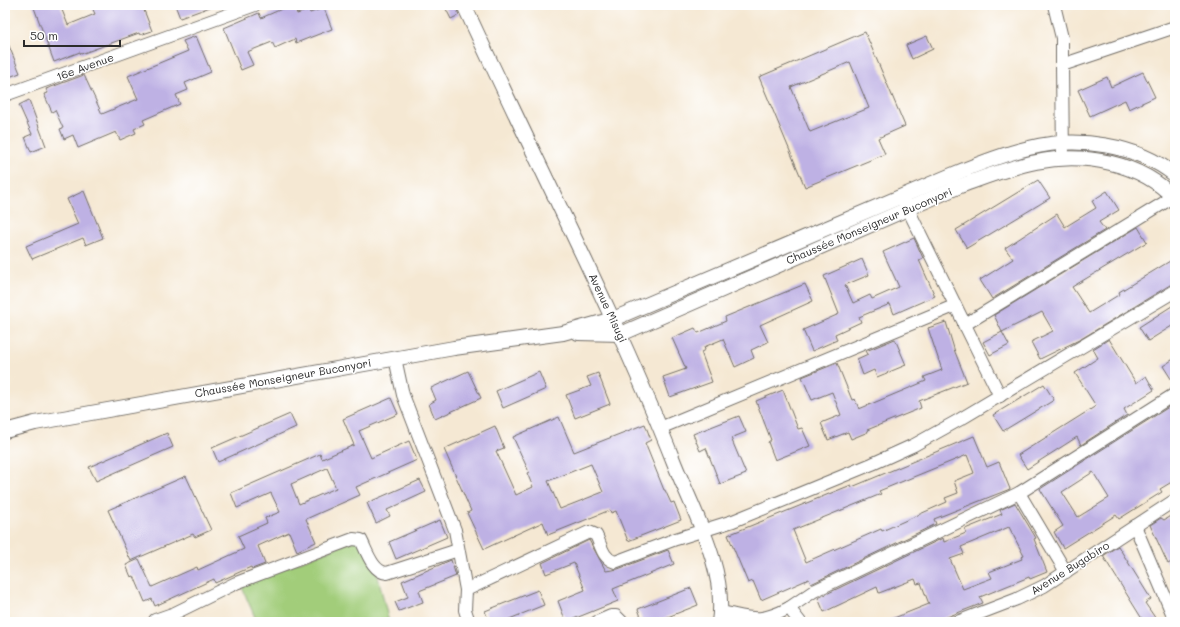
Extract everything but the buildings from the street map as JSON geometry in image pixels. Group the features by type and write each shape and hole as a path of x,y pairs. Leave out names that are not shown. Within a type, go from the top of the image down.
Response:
{"street":[{"name":"16e Avenue","path":"5,95 241,8 255,5"},
{"name":"Avenue Misugi","path":"464,5 620,334 660,428 717,570 719,617"},
{"path":"1054,5 1062,38 1063,159"},
{"path":"1062,65 1175,27"},
{"name":"Chaussée Monseigneur Buconyori","path":"563,333 620,334 905,203 993,159 1030,147 1064,142 1114,147 1141,155 1167,168 1175,175"},
{"name":"Chaussée Monseigneur Buconyori","path":"5,431 35,423 395,358 563,333 613,319 905,203 1036,162 1063,159 1086,159 1128,168 1152,180 1174,197"},
{"path":"964,325 1174,197"},
{"path":"905,203 954,306 1000,396"},
{"path":"466,590 589,532 596,535 605,556 609,561 615,562 676,539 733,521 879,461 914,445 1000,396 1175,292"},
{"path":"660,428 954,306"},
{"path":"395,358 403,395 455,530 466,590 465,610 469,622"},
{"path":"719,617 760,620 774,616 814,591 1019,493 1175,394"},
{"path":"1019,493 1066,572"},
{"name":"Avenue Bugabiro","path":"957,622 1044,586 1175,500"},
{"path":"1135,526 1174,614"},
{"path":"155,620 175,613 236,584 353,539 361,540 377,570 383,573 458,550"},
{"path":"789,608 800,622"},
{"path":"596,622 611,616 616,616 622,622"}],"green space":[{"path":"368,535 389,622 257,622 241,585"}]}
